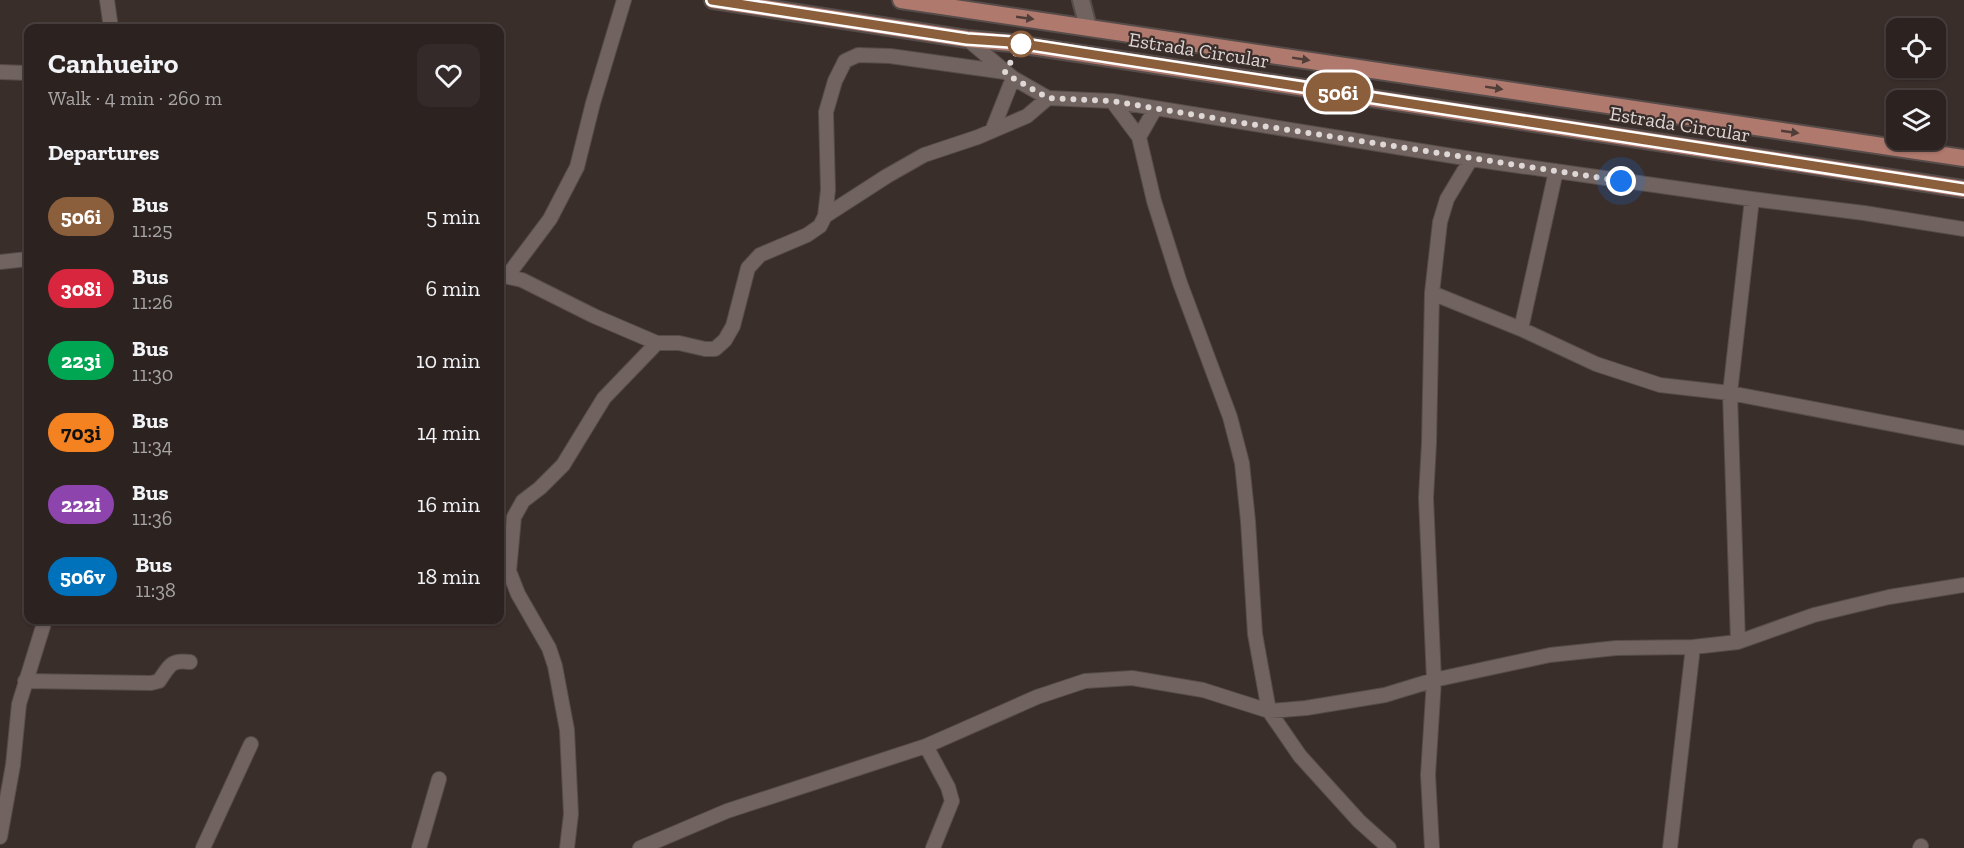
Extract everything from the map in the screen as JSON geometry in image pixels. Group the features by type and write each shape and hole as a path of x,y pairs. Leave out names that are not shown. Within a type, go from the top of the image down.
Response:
{"main road":[{"name":"Estrada Circular","path":"713,0 967,39 1011,42 1964,189"},
{"name":"Estrada Circular","path":"901,0 1964,158"}],"street":[{"path":"107,0 110,24"},
{"path":"624,0 593,103 577,167 550,219 504,275 522,280 594,316 657,343 679,343 716,349 725,340 733,326 748,268 760,255 807,235 820,226 825,216 828,189 826,112 835,81 845,61 858,55 890,56 1009,75"},
{"path":"1081,0 1088,27"},
{"path":"967,39 1009,75 1048,98 1112,101 1471,159 1964,229"},
{"path":"0,72 24,73"},
{"path":"992,131 1009,75"},
{"path":"825,216 924,155 1027,116 1048,98"},
{"path":"1112,101 1139,137 1154,201 1180,283 1230,417 1242,464 1255,634 1269,711 1300,756 1359,821 1389,848"},
{"path":"1139,137 1155,108"},
{"path":"1432,848 1428,775 1434,680 1426,498 1432,293 1440,222 1447,199 1471,159"},
{"path":"1521,329 1556,171"},
{"path":"1738,642 1730,393 1752,200"},
{"path":"0,262 24,259"},
{"path":"1432,293 1521,329 1596,363 1660,385 1730,393 1964,438"},
{"path":"567,848 571,814 567,730 555,666 549,648 518,594 509,571 514,517 523,501 563,465 604,398 657,343"},
{"path":"640,848 727,811 926,746 1037,697 1085,681 1132,678 1203,690 1269,711 1306,708 1385,695 1434,680 1550,656 1616,648 1693,647 1738,642 1814,615 1889,597 1964,585"},
{"path":"0,837 13,765 19,704 44,624"},
{"path":"1670,848 1693,647"},
{"path":"25,681 151,683 159,681 172,663 178,660 190,662"},
{"path":"203,848 251,744"},
{"path":"926,746 948,787 952,801 933,848"},
{"path":"419,848 439,779"}],"bus line":[{"name":"506i","path":"712,0 967,39 1011,42 1964,189"}],"route":[{"path":"1021,44 1005,72 1048,98 1112,101 1621,181"}]}
